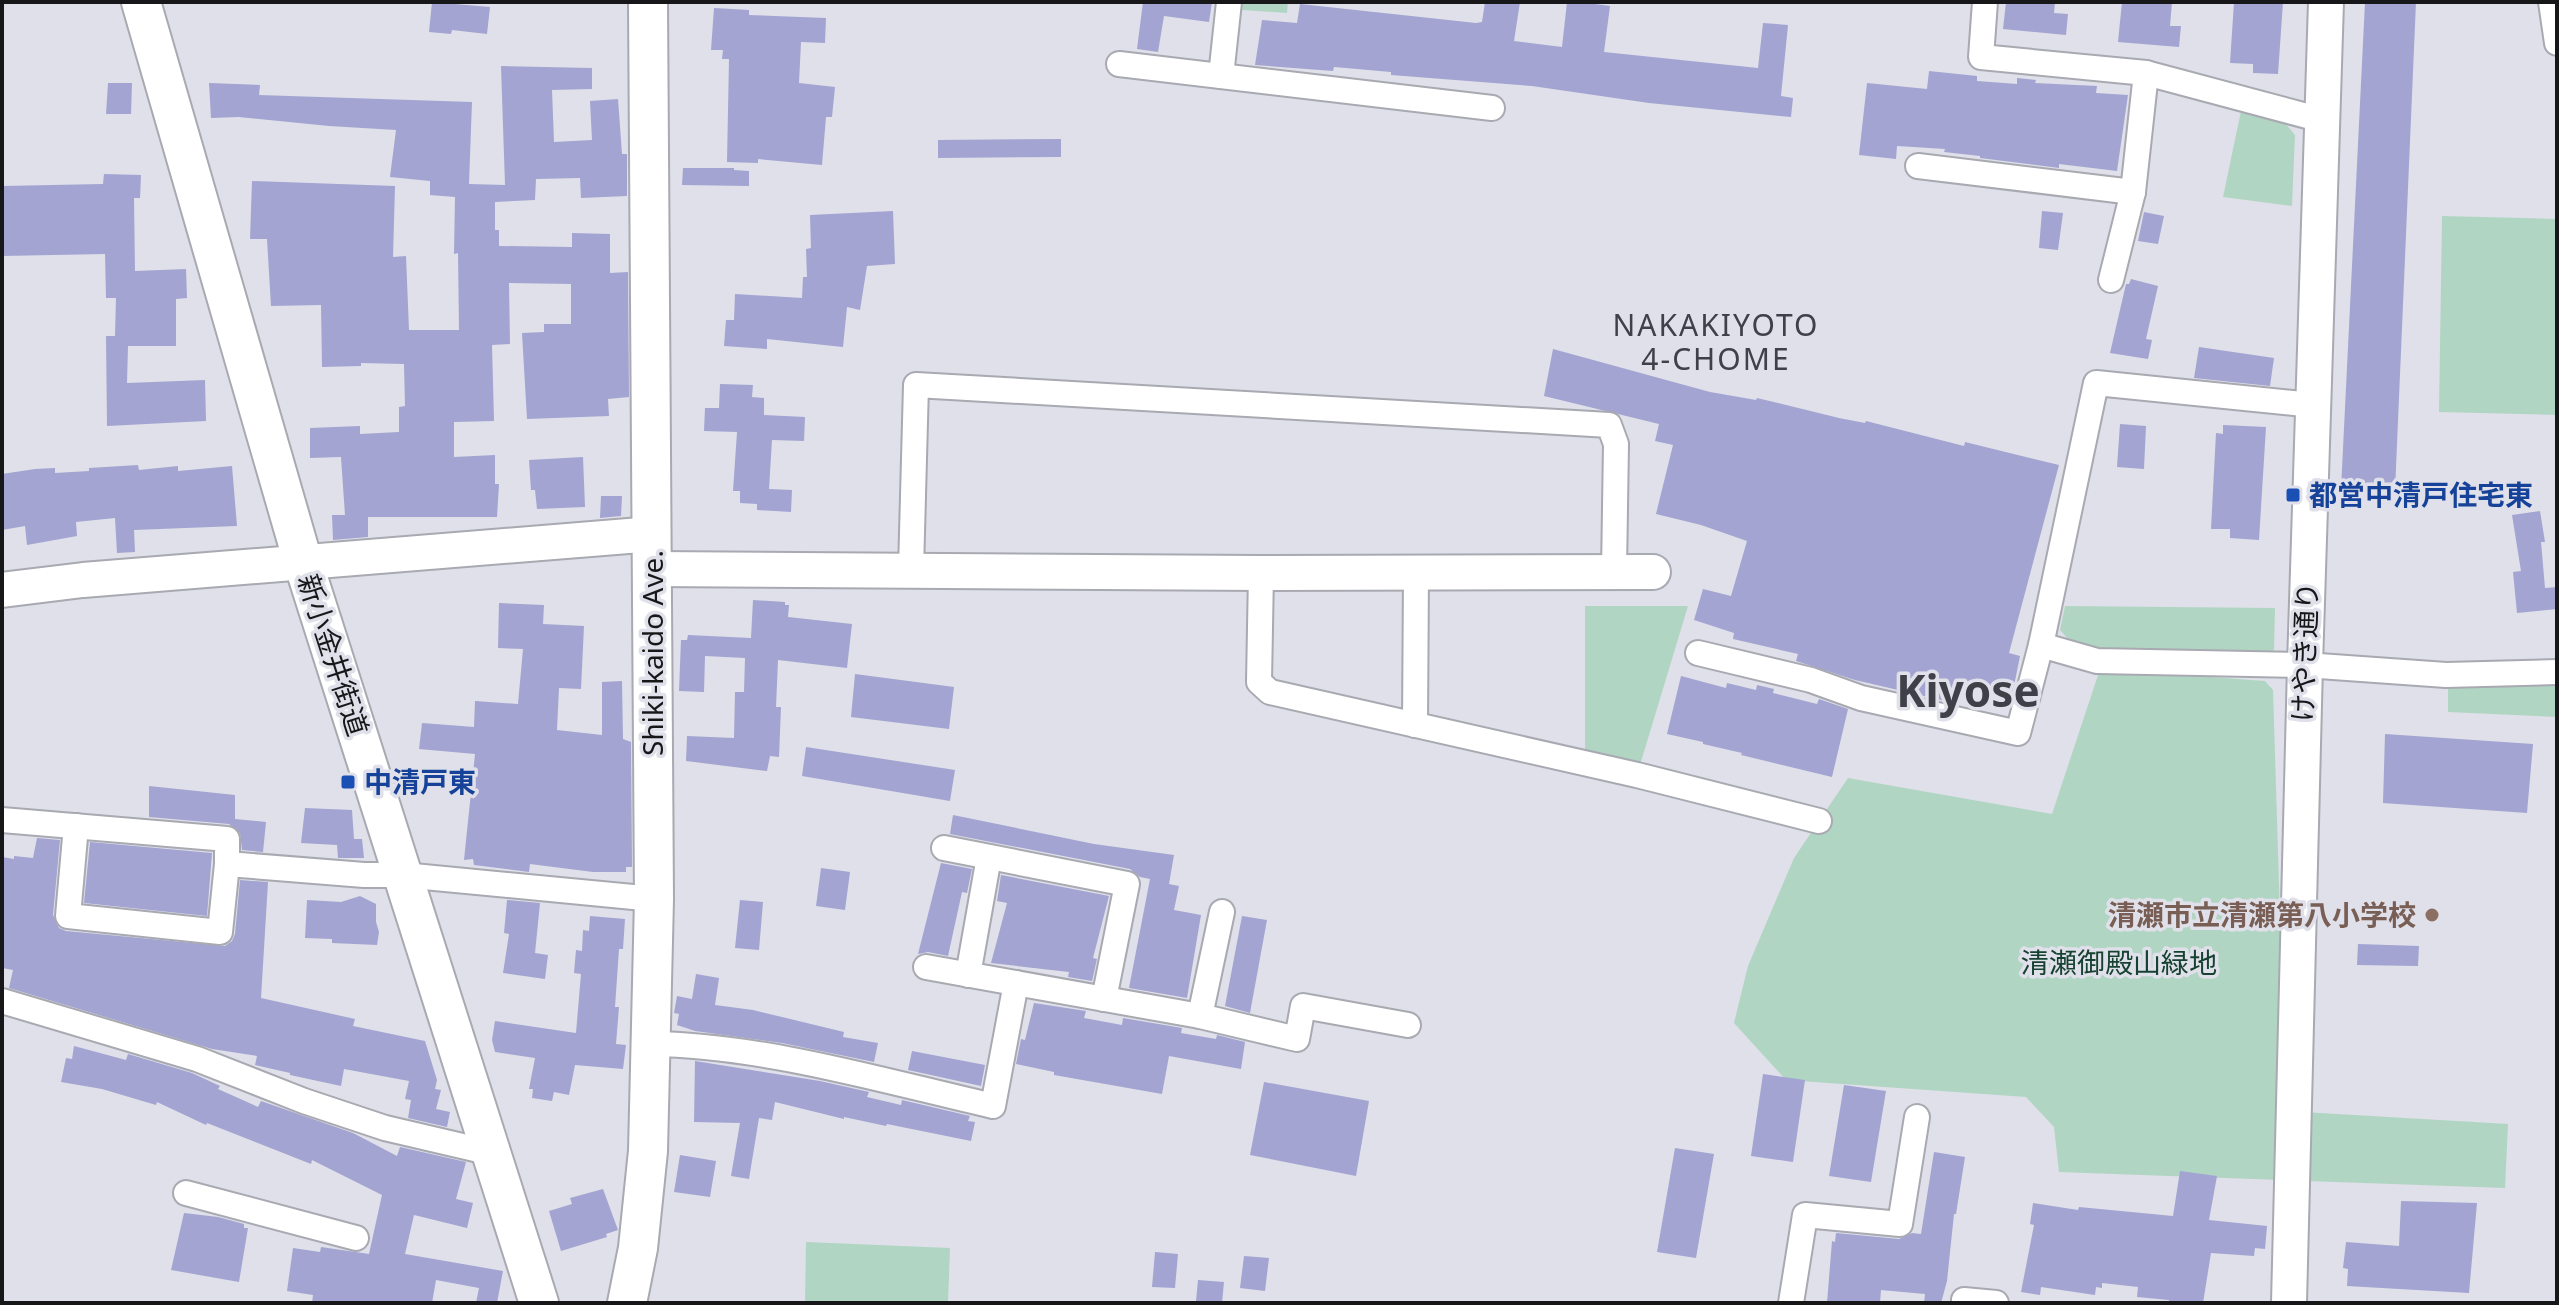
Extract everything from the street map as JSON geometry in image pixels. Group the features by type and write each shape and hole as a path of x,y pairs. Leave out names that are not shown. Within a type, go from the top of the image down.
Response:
{"main road":[{"name":"新小金井街道","path":"141,2 303,562 539,1303"},
{"name":"Shiki-kaido Ave.","path":"627,1303 644,1200 654,899 648,2"}],"street":[{"path":"1221,76 1229,2"},
{"path":"1985,2 1981,57 2146,73 2322,120"},
{"name":"けやき通り","path":"2289,1303 2326,2"},
{"path":"1119,64 1492,108"},
{"path":"2111,280 2133,192 2146,73"},
{"path":"1918,166 2133,192"},
{"path":"1698,653 1811,680 1861,698 2018,733 2041,645 2096,383 2313,405"},
{"path":"911,570 916,385 1609,425 1616,444 1614,572"},
{"path":"2,590 83,580 303,562 652,551 911,570 1653,572"},
{"path":"1261,573 1259,682 1270,692 1637,775 1819,821"},
{"path":"1415,725 1416,573"},
{"path":"2041,645 2097,661 2305,665 2446,675 2557,672"},
{"path":"2,820 76,826 227,839 220,932 68,916 76,826"},
{"path":"944,848 1127,884 1104,999"},
{"path":"968,975 989,857"},
{"path":"227,864 364,875 403,875 654,899"},
{"path":"1200,1016 1222,912"},
{"path":"926,967 1200,1016 1297,1039 1303,1006 1408,1025"},
{"path":"651,1044 694,1045 789,1061 993,1106 1016,983"},
{"path":"2,1001 197,1059 304,1101 385,1128 492,1153"},
{"path":"1791,1303 1805,1215 1900,1224 1917,1117"},
{"path":"186,1193 356,1238"},
{"path":"1964,1303 1964,1300 1996,1303"}],"green space":[{"path":"1229,2 1288,2 1287,13 1228,9"},
{"path":"2241,111 2284,122 2295,135 2292,206 2223,197"},
{"path":"2442,216 2557,219 2557,415 2439,412"},
{"path":"1585,606 1688,606 1637,775 1585,764"},
{"path":"2065,606 2275,608 2274,650 2264,659 2100,649 2069,640 2060,630"},
{"name":"清瀬御殿山緑地","path":"2100,669 2265,681 2273,690 2286,1111 2508,1124 2505,1188 2059,1172 2054,1127 2026,1097 1786,1080 1734,1023 1748,966 1794,858 1848,778 2052,814"},
{"path":"2557,675 2557,717 2448,712 2448,676"},
{"path":"806,1242 950,1248 948,1303 805,1303"}],"building":[{"path":"432,2 490,7 487,34 452,30 451,34 429,32"},
{"path":"1143,2 1212,2 1209,22 1164,16 1158,52 1137,49"},
{"path":"1485,2 1520,2 1514,41 1562,47 1567,2 1580,2 1610,6 1604,52 1758,68 1763,23 1788,25 1781,96 1793,98 1791,117 1649,103 1532,86 1391,75 1391,72 1255,65 1262,20 1297,23 1300,4 1476,23 1482,22"},
{"path":"2006,2 2055,2 2054,13 2068,14 2066,35 2003,29"},
{"path":"2122,2 2172,2 2170,26 2181,26 2179,47 2118,42"},
{"path":"2234,2 2283,2 2278,74 2253,73 2253,64 2230,63"},
{"path":"2365,2 2416,2 2395,491 2341,489"},
{"path":"714,8 749,10 749,15 826,18 825,43 801,42 799,83 835,87 832,117 826,117 822,165 758,159 758,163 727,162 729,59 722,59 723,50 711,50"},
{"path":"501,66 592,68 592,89 552,90 554,142 592,140 590,101 618,99 622,154 627,154 627,196 581,198 580,178 536,179 535,200 495,202 495,230 499,230 499,246 572,247 572,233 610,234 610,273 628,272 629,397 608,399 609,416 527,419 522,333 544,332 544,324 571,324 571,284 509,283 510,344 492,345 494,421 454,422 454,457 495,455 495,484 499,484 497,517 368,517 368,537 333,540 332,515 345,515 341,457 310,458 310,428 360,426 360,434 399,432 399,407 405,406 404,364 361,363 361,366 322,367 321,305 271,306 267,239 250,239 252,181 395,186 393,257 406,256 409,330 459,330 458,253 454,254 455,197 430,195 430,181 390,177 396,130 239,117 211,118 209,83 260,85 259,95 472,102 469,184 505,185"},
{"path":"1929,71 1977,76 1977,81 2017,84 2017,78 2036,80 2035,83 2097,86 2096,93 2128,95 2117,171 2059,164 2059,168 1944,152 1945,149 1897,146 1896,159 1859,155 1867,83 1927,89"},
{"path":"108,83 132,83 131,114 106,114"},
{"path":"1061,139 1061,157 938,158 938,140"},
{"path":"683,168 749,171 749,186 682,185"},
{"path":"104,174 141,175 140,198 134,198 135,271 186,269 187,298 176,299 176,346 128,346 127,383 205,380 206,421 107,426 106,336 115,336 116,298 106,298 105,254 2,256 2,186 103,184"},
{"path":"893,211 895,264 867,266 860,310 847,307 843,347 767,339 767,349 724,346 726,320 734,320 735,294 802,298 803,277 807,277 806,249 811,248 810,215"},
{"path":"2042,211 2063,213 2058,250 2039,248"},
{"path":"2144,212 2164,216 2158,244 2138,241"},
{"path":"2131,279 2158,286 2146,339 2152,340 2148,359 2110,353 2126,284"},
{"path":"2199,347 2274,358 2270,386 2194,378"},
{"path":"1553,349 1710,392 1757,398 2059,465 2009,653 2020,656 2013,691 1966,681 1963,694 1957,692 1954,703 1855,680 1796,661 1798,654 1733,639 1734,633 1694,620 1703,589 1731,596 1747,541 1656,514 1673,445 1655,441 1659,424 1544,396"},
{"path":"720,384 753,385 752,397 764,398 764,415 805,417 804,441 772,440 769,489 792,490 791,512 757,510 757,504 740,503 740,491 733,491 737,432 704,431 705,408 719,408"},
{"path":"2120,424 2146,426 2144,469 2117,467"},
{"path":"2223,425 2266,427 2259,540 2230,538 2230,529 2211,529 2216,433 2223,434"},
{"path":"583,457 585,507 537,509 535,490 531,490 529,460"},
{"path":"138,465 139,470 178,466 178,471 232,466 237,526 134,530 135,552 117,553 115,518 76,522 77,536 27,545 25,526 2,530 2,474 35,469 55,468 55,473"},
{"path":"601,496 622,496 621,516 600,518"},
{"path":"2540,511 2545,542 2541,542 2545,588 2557,587 2557,609 2517,613 2513,572 2521,571 2512,515"},
{"path":"753,600 785,602 789,605 788,617 852,624 847,668 778,660 776,707 781,707 779,757 770,756 767,771 686,761 687,736 734,738 735,692 744,692 745,658 705,656 704,692 679,691 681,640 687,640 688,635 751,638"},
{"path":"499,603 544,605 543,624 584,626 581,689 559,688 557,730 602,735 602,682 622,681 623,739 631,742 632,867 626,867 626,872 593,872 530,864 529,872 474,865 473,859 464,860 475,754 419,749 422,723 474,727 475,701 518,704 523,649 498,648"},
{"path":"855,674 954,687 949,729 851,717"},
{"path":"1681,676 1726,688 1727,683 1756,690 1757,685 1774,689 1773,693 1817,704 1819,699 1848,709 1832,777 1667,734"},
{"path":"2385,734 2533,744 2527,813 2383,803"},
{"path":"806,747 955,770 950,801 802,776"},
{"path":"149,786 235,795 235,819 266,822 263,852 242,850 240,833 229,824 149,817"},
{"path":"305,808 352,810 354,839 362,839 364,858 338,858 337,845 301,843"},
{"path":"953,815 1094,844 1174,855 1169,884 1179,886 1174,910 1201,915 1187,998 1129,988 1150,879 1140,877 1130,869 950,834"},
{"path":"37,838 60,840 53,915 59,928 66,931 225,946 235,934 240,880 268,882 261,998 355,1019 353,1026 425,1041 437,1080 435,1089 441,1090 436,1109 450,1112 447,1127 408,1118 411,1100 405,1099 409,1081 344,1069 341,1086 290,1075 255,1065 257,1056 212,1049 9,988 13,970 2,968 2,857 33,858"},
{"path":"90,842 212,853 207,916 84,903"},
{"path":"941,863 972,869 967,893 962,892 948,956 928,952 918,954"},
{"path":"821,868 850,872 845,910 816,906"},
{"path":"1001,875 1109,896 1093,958 1097,959 1092,981 1068,977 1069,972 991,963 1007,903 997,901"},
{"path":"360,896 376,904 377,945 305,938 307,900 341,902"},
{"path":"507,900 540,903 535,953 548,955 545,979 503,973 509,934 504,933"},
{"path":"740,900 763,902 759,950 735,948"},
{"path":"590,916 625,919 623,949 619,949 615,1007 619,1007 616,1044 626,1045 623,1069 575,1065 569,1095 554,1092 552,1101 532,1098 533,1089 529,1089 535,1058 495,1052 492,1040 495,1021 576,1033 581,974 574,973 576,950 582,951 583,930 589,931"},
{"path":"1242,916 1267,920 1250,1013 1225,1006"},
{"path":"2358,944 2419,946 2418,966 2357,965"},
{"path":"696,974 719,978 715,1005 753,1010 844,1032 843,1037 878,1043 874,1062 782,1043 695,1031 677,1025 679,1014 674,1013 677,996 692,999"},
{"path":"1034,1003 1086,1011 1084,1018 1122,1025 1123,1018 1182,1028 1181,1033 1216,1039 1217,1035 1245,1042 1241,1069 1169,1056 1162,1094 1054,1075 1054,1072 1016,1064"},
{"path":"74,1046 126,1060 128,1054 192,1073 258,1107 261,1101 353,1133 397,1156 400,1147 466,1162 456,1199 473,1203 467,1228 414,1215 405,1254 503,1271 497,1303 476,1303 479,1288 436,1280 432,1303 312,1303 313,1295 287,1291 293,1248 320,1252 321,1247 369,1254 382,1195 312,1160 311,1164 206,1125 157,1102 156,1105 102,1089 61,1082 66,1058 72,1059"},
{"path":"912,1051 985,1065 981,1086 908,1070"},
{"path":"695,1061 820,1081 869,1092 867,1097 901,1105 902,1100 970,1116 968,1121 975,1122 971,1141 887,1124 844,1119 775,1102 772,1120 759,1118 749,1179 731,1176 740,1123 694,1122"},
{"path":"1763,1074 1805,1080 1793,1162 1751,1156"},
{"path":"1264,1082 1369,1101 1356,1176 1250,1155"},
{"path":"1844,1085 1886,1091 1871,1182 1829,1176"},
{"path":"1675,1148 1714,1154 1696,1258 1657,1252"},
{"path":"1934,1152 1965,1157 1941,1303 1924,1303 1925,1294 1881,1290 1880,1303 1827,1303 1832,1241 1835,1242 1836,1233 1899,1239 1912,1233 1921,1234"},
{"path":"680,1155 716,1161 710,1197 674,1192"},
{"path":"2180,1171 2217,1176 2209,1220 2267,1226 2265,1249 2255,1248 2254,1256 2211,1253 2203,1303 2169,1303 2169,1300 2137,1297 2138,1287 2102,1283 2102,1288 2096,1287 2095,1295 2041,1287 2040,1295 2021,1292 2034,1225 2030,1224 2033,1203 2078,1210 2079,1207 2173,1216"},
{"path":"603,1189 618,1230 606,1234 607,1237 561,1251 549,1211 572,1204 570,1198"},
{"path":"2401,1201 2477,1203 2469,1293 2347,1286 2348,1269 2343,1268 2346,1242 2399,1246"},
{"path":"184,1213 218,1217 248,1228 239,1282 171,1270"},
{"path":"1155,1252 1178,1254 1175,1288 1152,1287"},
{"path":"1244,1256 1269,1258 1265,1291 1240,1288"},
{"path":"1198,1280 1224,1282 1222,1303 1196,1301"}],"place":[{"name":"都営中清戸住宅東","path":"2293,495"},
{"name":"中清戸東","path":"348,782"},
{"name":"清瀬市立清瀬第八小学校","path":"2432,915"}],"district":[{"name":"NAKAKIYOTO 4-CHOME","path":"1716,343"},
{"name":"Kiyose","path":"1968,692"}]}
